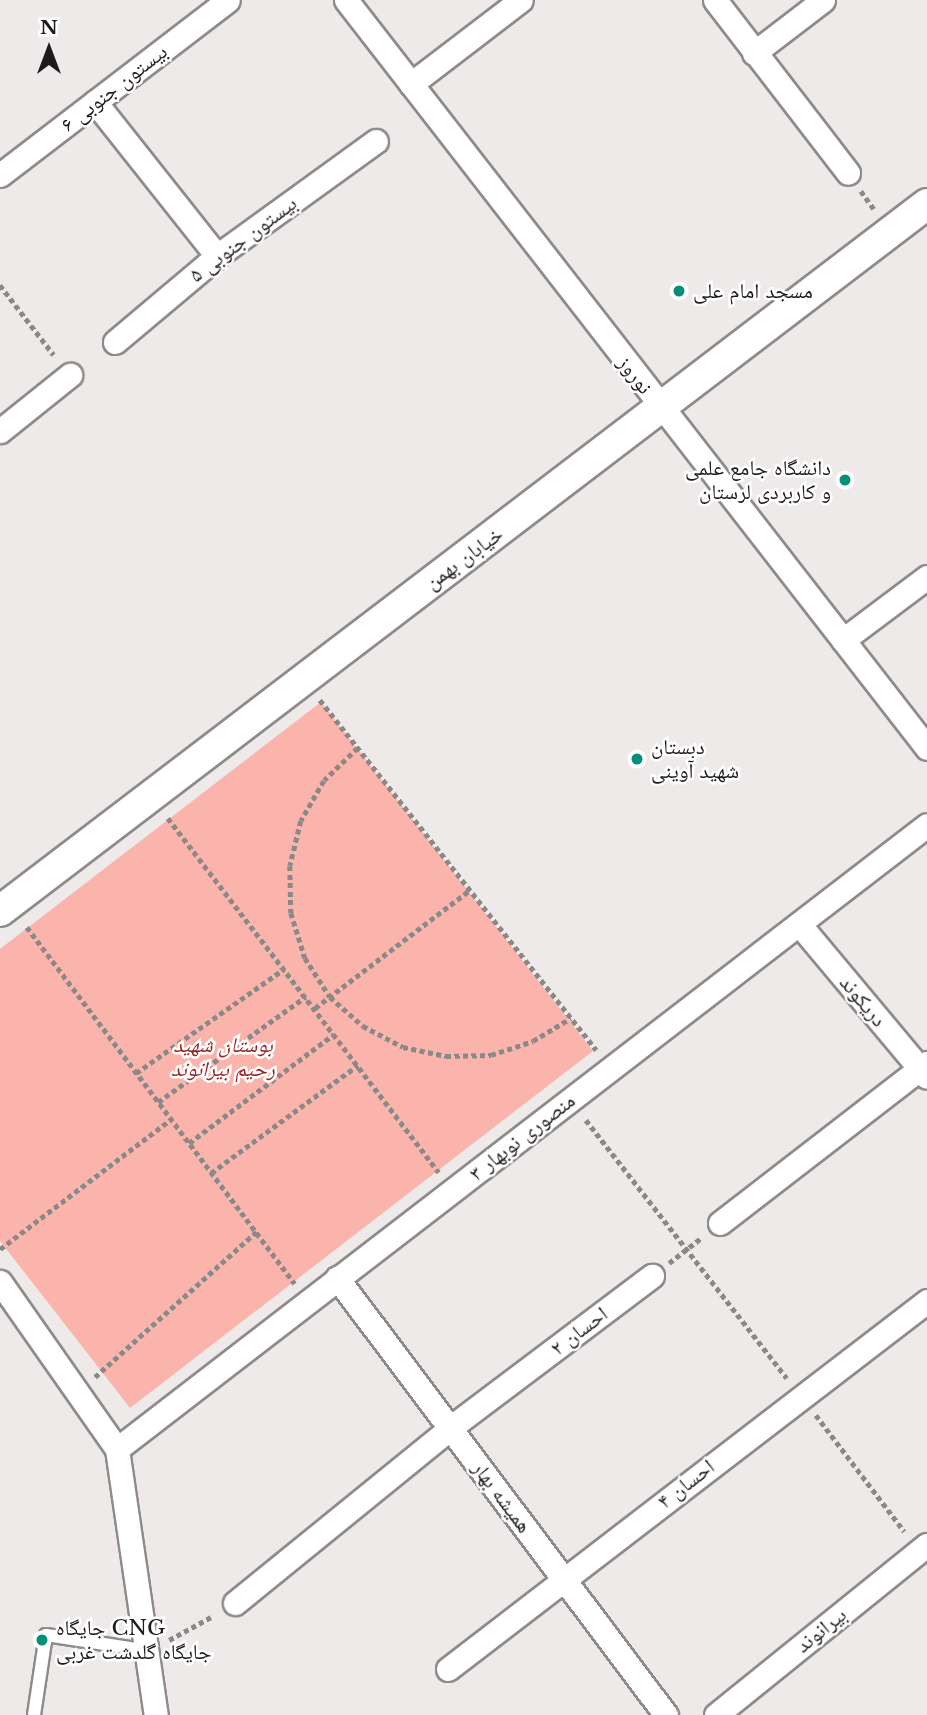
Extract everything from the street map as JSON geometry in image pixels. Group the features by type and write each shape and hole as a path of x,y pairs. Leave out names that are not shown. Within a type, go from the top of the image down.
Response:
{"street":[{"name":"بیستون جنوبی ۶","path":"0,175 228,0"},
{"name":"نوروز","path":"346,0 927,748"},
{"path":"411,84 521,0"},
{"path":"715,0 848,173"},
{"path":"754,53 823,0"},
{"path":"95,102 217,256"},
{"name":"بیستون جنوبی ۵","path":"115,342 217,256 376,141"},
{"name":"خیابان بهمن","path":"5,908 302,677 663,411 927,204"},
{"path":"0,431 70,375"},
{"path":"843,640 927,577"},
{"name":"منصوری نوبهار ۳","path":"117,1448 927,825"},
{"name":"دریکوند","path":"799,924 925,1070"},
{"path":"720,1223 925,1070"},
{"name":"احسان ۲","path":"235,1603 450,1428 652,1276"},
{"name":"همیشه بهار","path":"337,1278 666,1715"},
{"path":"0,1282 117,1448 150,1651 156,1715"},
{"name":"احسان ۴","path":"448,1669 800,1394 927,1301"},
{"name":"بیرانوند","path":"716,1715 924,1553"}],"lane":[{"path":"34,1715 46,1635 150,1651"}],"path":[{"path":"848,173 892,232"},
{"path":"0,285 70,375"},
{"path":"302,677 611,1069"},
{"path":"358,748 324,781 301,821 290,866 291,913 305,958 330,997 363,1026 403,1047 446,1056 512,1048 571,1018"},
{"path":"150,795 453,1190"},
{"path":"314,1008 470,890"},
{"path":"5,908 136,1073 308,1301"},
{"path":"136,1073 284,969"},
{"path":"158,1102 305,997"},
{"path":"189,1143 334,1034"},
{"path":"211,1172 358,1065"},
{"path":"571,1099 685,1251 924,1553"},
{"path":"0,1249 171,1119"},
{"path":"652,1276 720,1223"},
{"path":"78,1393 256,1232"},
{"path":"150,1651 235,1603"}],"green space":[{"name":"بوستان شهید رحیم بیرانوند","path":"321,702 593,1051 130,1408 0,1241 0,949"}],"place":[{"name":"مسجد امام علی","path":"679,291"},
{"name":"دانشگاه جامع علمی و کاربردی لرستان","path":"845,480"},
{"name":"دبستان شهید آوینی","path":"637,759"},
{"name":"جایگاه CNG جایگاه گلدشت غربی","path":"42,1640"}]}
